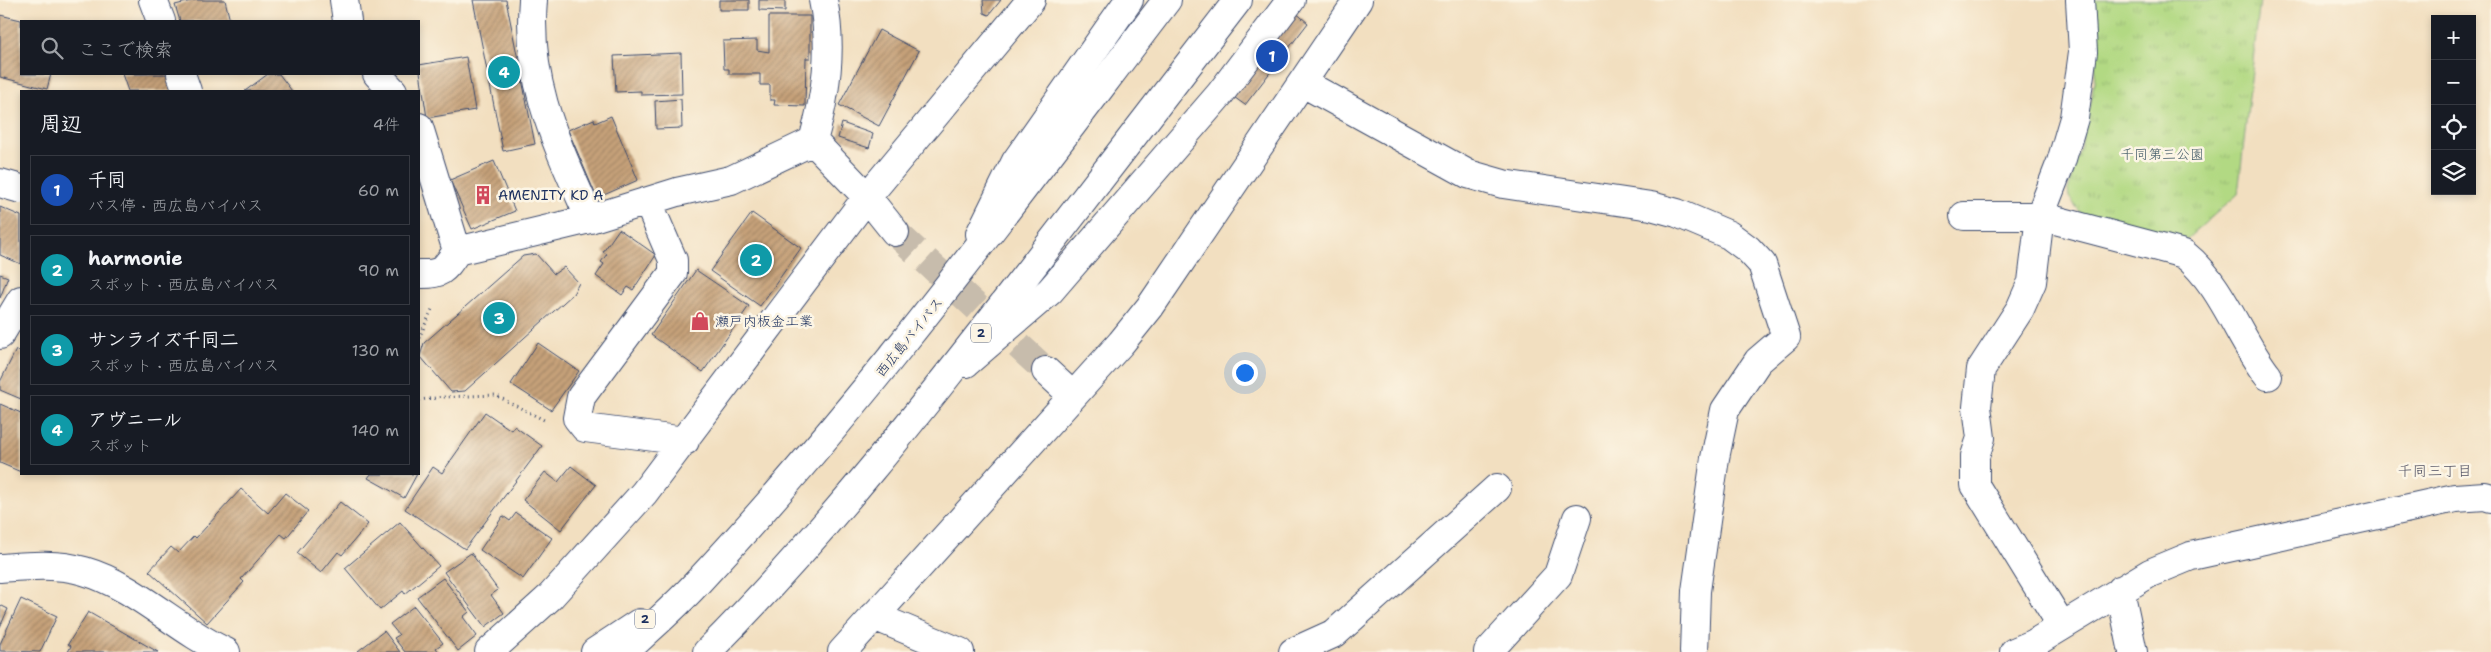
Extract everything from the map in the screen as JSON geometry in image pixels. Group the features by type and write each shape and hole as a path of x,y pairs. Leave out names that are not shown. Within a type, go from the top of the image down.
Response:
{"main road":[{"path":"153,0 161,20"},
{"path":"344,0 347,20"},
{"path":"533,0 534,68 552,135 590,219"},
{"path":"420,274 435,274 447,266 457,251 590,219 731,180 813,141 824,102 828,52 823,0"},
{"path":"489,652 550,597 644,493 868,196 1031,0"},
{"path":"965,265 1016,161 1129,0"},
{"name":"西広島バイパス","path":"625,652 694,586 811,457 965,265 1167,0"},
{"name":"2","path":"707,652 756,603 861,484 943,382 1238,0"},
{"path":"943,382 1050,291 1220,94 1291,0"},
{"path":"842,652 1121,343 1150,306 1358,0"},
{"path":"2062,626 1975,485 1973,472 1975,456 1981,438 1977,407 1981,369 2020,309 2032,282 2040,216 2061,162 2074,118 2083,52 2080,0"},
{"path":"181,75 188,90"},
{"path":"378,75 392,90"},
{"path":"1303,83 1468,174 1503,184 1585,195 1678,213 1728,235 1748,249 1762,264 1786,337 1758,361 1725,410 1715,458 1696,591 1694,652"},
{"path":"420,131 457,251"},
{"path":"813,141 868,196 895,232"},
{"path":"0,183 20,190"},
{"path":"648,202 674,260 673,273 581,397 577,418 585,428 685,441"},
{"path":"1964,216 2040,216 2184,254 2196,264 2227,307 2257,361 2268,376"},
{"path":"0,334 20,302"},
{"path":"1046,371 1073,396"},
{"path":"1293,652 1335,632 1497,488"},
{"path":"2014,652 2062,626 2150,573 2192,556 2455,498 2485,496 2491,498"},
{"path":"1488,652 1558,575 1577,518"},
{"path":"0,568 47,565 83,570 112,582 226,652"},
{"name":"2","path":"595,652 694,586"},
{"path":"2120,590 2133,652"},
{"path":"874,616 960,652"}],"path":[{"path":"420,400 494,395 562,426 577,418"}],"green space":[{"name":"千同第三公園","path":"2092,0 2260,0 2238,194 2181,244 2083,216 2069,197 2068,190 2086,128 2095,78 2096,44"}],"building":[{"path":"195,0 225,0 230,20 180,20 175,5"},
{"path":"473,0 506,0 535,144 503,151"},
{"path":"719,0 749,0 749,10 719,10"},
{"path":"759,0 785,0 785,11 759,10"},
{"path":"983,0 1001,0 989,15 984,13"},
{"path":"1295,12 1308,23 1245,105 1231,95"},
{"path":"0,15 21,20 20,75 51,75 47,89 0,77"},
{"path":"769,16 810,16 810,58 806,58 805,106 774,105 775,100 770,100 770,85 760,85 760,74 729,74 729,69 724,69 723,41 757,40 757,50 769,52"},
{"path":"879,30 919,51 879,126 839,105"},
{"path":"681,53 682,94 641,95 641,91 616,92 614,56"},
{"path":"466,57 475,110 427,118 420,65"},
{"path":"122,75 167,75 174,90 128,90"},
{"path":"267,75 280,75 291,90 246,90"},
{"path":"681,99 682,128 656,129 655,101"},
{"path":"611,116 638,180 597,198 568,130 594,119 595,123"},
{"path":"842,123 873,134 869,148 838,138"},
{"name":"AMENITY KD A","path":"494,161 515,211 472,229 450,180"},
{"path":"0,207 20,216 20,264 0,255"},
{"path":"752,213 801,248 760,306 710,271"},
{"path":"619,229 656,255 633,290 628,287 622,295 596,276 604,264 601,262 607,254 603,252"},
{"path":"536,254 554,274 564,267 579,283 573,294 465,391 451,392 420,356 424,343 523,256"},
{"name":"瀬戸内板金工業","path":"696,270 749,306 703,372 651,335"},
{"path":"0,274 8,277 0,298"},
{"path":"538,343 579,371 551,410 511,384"},
{"path":"16,350 20,352 20,399 0,390 0,382"},
{"path":"0,404 20,413 20,472 0,463"},
{"path":"485,412 511,430 514,426 542,446 465,549 405,509 433,467 442,473"},
{"path":"571,466 596,485 561,530 523,500 545,472 558,482"},
{"path":"370,475 416,475 404,498 368,478"},
{"path":"241,489 268,513 285,493 308,511 286,538 281,534 241,579 244,582 207,623 149,571 171,547 178,553 194,536 196,538"},
{"path":"340,502 368,524 342,555 338,552 321,573 297,553"},
{"path":"516,513 552,538 523,579 480,550 503,516 510,521"},
{"path":"400,522 439,566 405,594 403,591 380,610 345,568"},
{"path":"471,553 498,590 491,595 504,613 485,627 444,572"},
{"path":"443,578 469,612 463,617 477,636 458,651 417,597"},
{"path":"21,599 57,616 40,652 0,651 0,644"},
{"path":"0,605 8,609 0,627"},
{"path":"414,606 443,643 436,648 439,652 405,652 394,638 399,635 390,624"},
{"path":"88,612 158,652 68,652 71,646 68,644"},
{"path":"384,631 400,652 358,651"}],"tunnel":[{"path":"895,232 1046,371"}],"place":[{"name":"千同","path":"1272,56"},
{"name":"アヴニール","path":"504,72"},
{"name":"AMENITY KD A","path":"483,195"},
{"name":"harmonie","path":"756,260"},
{"name":"サンライズ千同二","path":"499,318"},
{"name":"瀬戸内板金工業","path":"700,321"}],"district":[{"name":"千同三丁目","path":"2435,471"}]}
